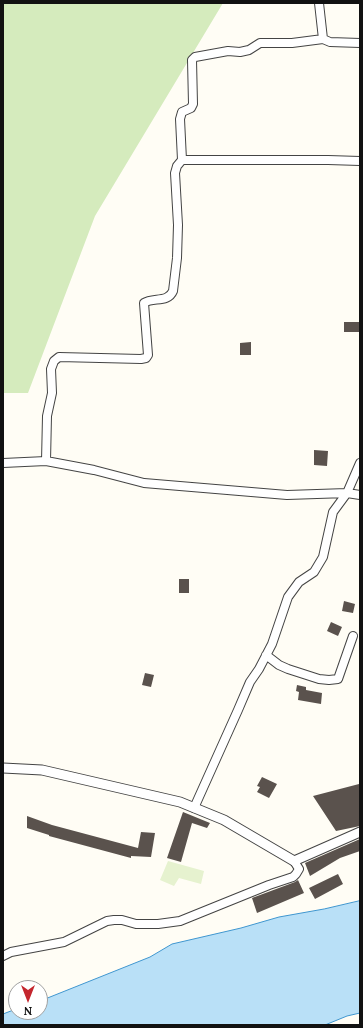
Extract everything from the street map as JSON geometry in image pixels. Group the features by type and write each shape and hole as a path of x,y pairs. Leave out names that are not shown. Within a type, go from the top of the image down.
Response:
{"street":[{"path":"319,3 323,39"},
{"path":"46,461 47,416 52,392 51,369 54,361 59,357 146,358 148,355 144,303 148,300 164,299 171,295 173,291 177,258 178,225 175,173 177,166 182,160 180,119 182,112 191,108 193,104 192,60 195,57 228,51 240,52 249,50 260,44 292,43 323,39 330,42 360,43"},
{"path":"182,160 360,161"},
{"path":"3,463 46,461 94,470 144,483 286,495 347,493 360,495"},
{"path":"194,808 243,696 272,644 288,597 299,582 314,572 323,557 333,512 347,493 360,463"},
{"path":"266,655 279,665 288,669 319,679 338,679 353,636"},
{"path":"3,768 42,770 180,802 224,820 294,861 299,870 293,877 269,885 180,921 158,924 136,924 122,920 114,920 106,922 64,942 11,952 3,956"},
{"path":"294,861 360,832"}],"green space":[{"path":"3,3 223,3 95,216 28,393 3,393"},
{"path":"168,861 204,871 201,884 179,878 174,886 160,880"}],"water":[{"path":"360,901 360,1013 347,1016 325,1025 3,1025 3,1014 8,1012 8,1020 48,1020 48,998 150,957 172,944 241,928 279,917"}],"building":[{"path":"344,322 360,322 360,332 344,332"},
{"path":"251,342 251,355 240,355 240,343"},
{"path":"314,450 328,451 327,466 314,465"},
{"path":"179,579 189,579 189,593 179,593"},
{"path":"344,601 355,604 353,613 342,611"},
{"path":"331,622 342,627 338,636 327,631"},
{"path":"145,673 154,675 151,687 142,685"},
{"path":"297,685 306,687 306,690 322,693 321,704 298,700 299,692 296,691"},
{"path":"262,777 277,784 269,798 257,792 260,787 257,786"},
{"path":"359,784 360,826 336,831 313,796"},
{"path":"183,812 210,823 207,828 192,823 181,862 167,858"},
{"path":"27,816 52,825 138,848 141,832 155,833 151,857 131,856 131,858 49,836 27,828"},
{"path":"360,839 360,851 340,858 310,876 305,863"},
{"path":"338,874 343,884 315,899 309,888"},
{"path":"298,880 304,893 257,913 252,898"}]}
